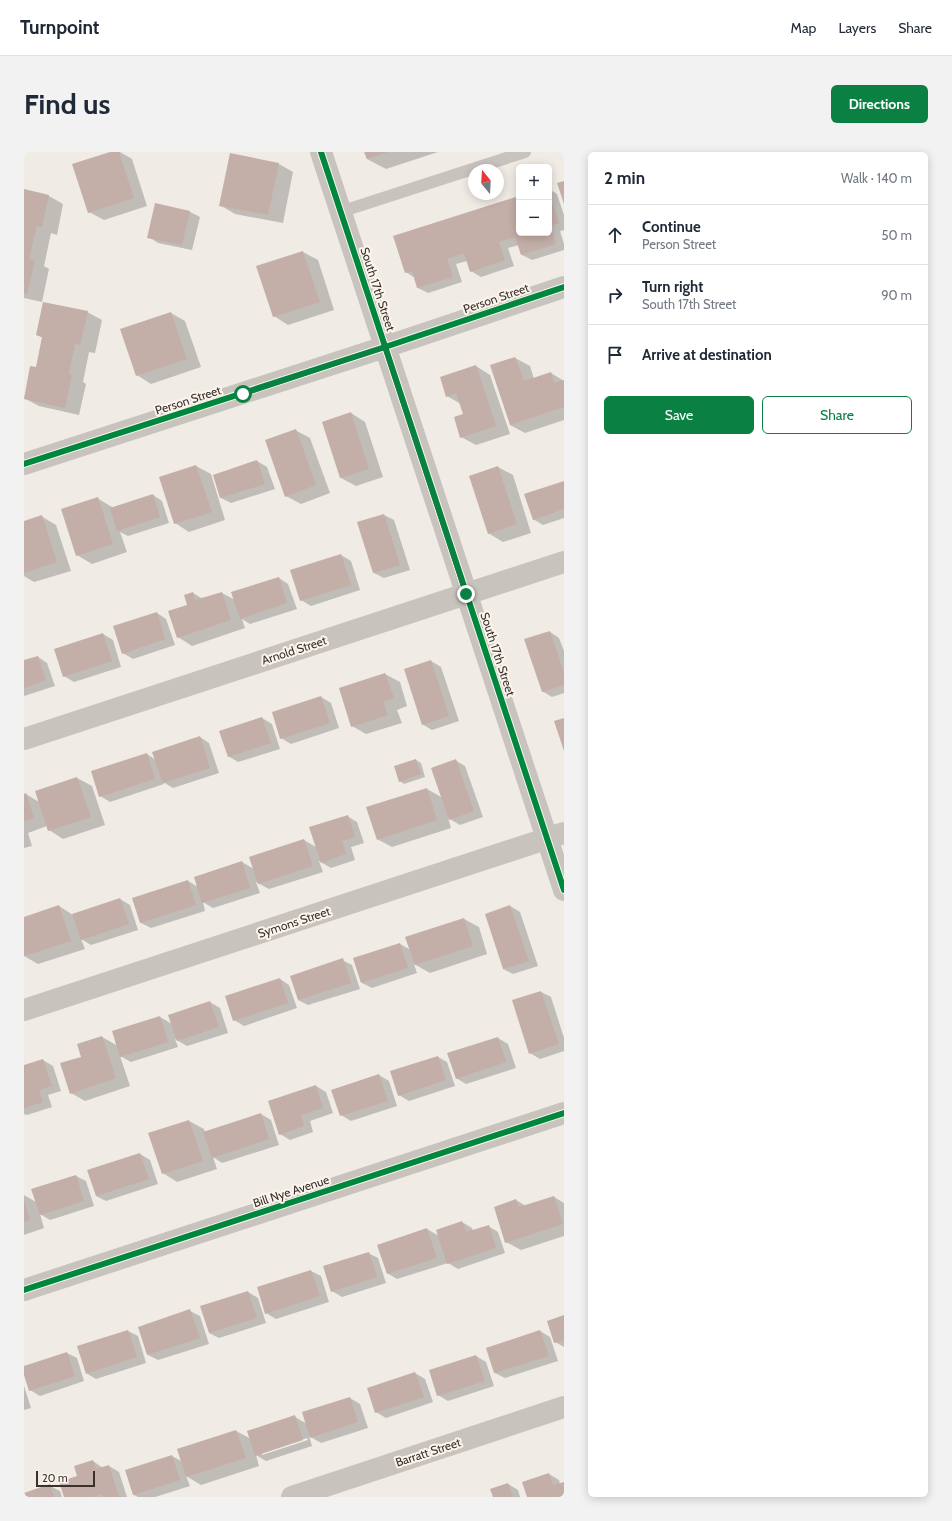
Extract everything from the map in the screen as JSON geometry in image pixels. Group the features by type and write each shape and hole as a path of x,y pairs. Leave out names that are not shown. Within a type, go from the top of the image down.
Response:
{"street":[{"name":"South 17th Street","path":"321,152 466,594 556,835 564,890"},
{"name":"Person Street","path":"24,464 385,347 564,287"},
{"name":"Arnold Street","path":"24,739 564,562"},
{"name":"Symons Street","path":"24,1010 556,835"},
{"name":"Bill Nye Avenue","path":"24,1290 564,1113"},
{"name":"Barratt Street","path":"292,1497 564,1407"}],"lane":[{"path":"340,212 525,152"}],"building":[{"path":"110,152 119,152 134,198 88,213 72,164"},
{"path":"364,152 388,152 367,159"},
{"path":"230,153 279,163 268,215 219,206"},
{"path":"564,181 564,204 557,183"},
{"path":"24,189 49,195 42,227 37,226 29,259 35,260 27,294 24,293"},
{"path":"516,197 516,236 552,236 552,230 556,244 521,255 515,237 499,242 505,260 470,272 464,253 447,259 453,277 417,288 412,271 405,273 393,236"},
{"path":"552,202 559,223 552,226"},
{"path":"155,203 190,211 182,245 147,238"},
{"path":"303,251 320,302 273,317 256,266"},
{"path":"43,302 88,311 80,345 75,344 69,374 72,375 65,408 24,399 30,366 36,367 42,337 36,335"},
{"path":"171,312 187,359 136,376 120,329"},
{"path":"515,357 524,381 551,372 554,383 564,380 564,407 510,425 490,365"},
{"path":"476,365 496,426 460,438 454,417 463,414 456,393 446,397 440,377"},
{"path":"351,412 369,469 340,478 322,422"},
{"path":"296,429 316,485 285,497 265,440"},
{"path":"257,460 265,484 220,498 213,475"},
{"path":"196,465 212,512 174,524 159,477"},
{"path":"498,466 517,524 488,534 469,476"},
{"path":"564,481 564,509 533,520 524,494"},
{"path":"153,494 160,517 117,531 110,508"},
{"path":"98,497 113,544 76,556 61,509"},
{"path":"384,514 400,565 373,573 357,522"},
{"path":"42,515 57,562 24,573 24,521"},
{"path":"341,554 351,585 300,601 290,570"},
{"path":"279,577 287,603 240,619 231,592"},
{"path":"193,592 195,600 222,592 231,620 177,638 168,611 187,605 184,595"},
{"path":"157,612 165,639 122,654 113,626"},
{"path":"550,631 564,673 564,685 542,692 524,639"},
{"path":"103,633 112,661 63,677 54,649"},
{"path":"38,656 46,680 24,688 24,660"},
{"path":"431,660 449,716 422,725 404,669"},
{"path":"385,673 394,698 383,702 388,715 351,727 339,688"},
{"path":"321,696 330,723 280,739 272,712"},
{"path":"262,717 271,743 228,757 219,731"},
{"path":"564,718 564,751 554,721"},
{"path":"200,736 210,768 163,783 152,752"},
{"path":"147,753 155,779 99,797 91,771"},
{"path":"416,759 421,774 399,782 394,766"},
{"path":"456,759 474,811 449,820 431,768"},
{"path":"77,777 91,817 48,831 35,791"},
{"path":"427,788 437,820 377,840 366,807"},
{"path":"26,793 34,818 24,821 24,794"},
{"path":"348,815 355,837 342,841 346,854 321,863 309,827"},
{"path":"304,839 313,866 258,884 249,857"},
{"path":"242,861 250,888 202,903 194,877"},
{"path":"188,880 196,905 140,923 132,898"},
{"path":"120,898 129,924 81,940 72,914"},
{"path":"59,905 71,941 24,956 24,917"},
{"path":"510,905 529,961 503,969 485,914"},
{"path":"464,918 473,946 415,965 405,937"},
{"path":"400,943 408,968 361,983 353,958"},
{"path":"343,958 351,983 298,1000 290,976"},
{"path":"280,978 288,1003 233,1021 225,996"},
{"path":"541,991 559,1044 529,1054 512,1000"},
{"path":"210,1001 219,1027 177,1041 168,1015"},
{"path":"160,1016 168,1042 120,1057 112,1031"},
{"path":"102,1036 116,1078 70,1094 60,1063 81,1057 77,1044"},
{"path":"498,1037 506,1062 456,1079 447,1053"},
{"path":"438,1056 446,1080 398,1096 390,1071"},
{"path":"43,1059 52,1086 39,1090 43,1102 24,1108 24,1065"},
{"path":"379,1074 388,1101 340,1116 331,1090"},
{"path":"316,1085 323,1108 301,1115 304,1126 279,1135 268,1101"},
{"path":"261,1113 269,1139 212,1158 203,1132"},
{"path":"189,1120 203,1161 162,1174 148,1133"},
{"path":"140,1153 149,1179 96,1196 87,1170"},
{"path":"76,1175 84,1201 40,1215 31,1189"},
{"path":"554,1196 563,1224 505,1243 494,1207 516,1199 519,1207"},
{"path":"24,1201 30,1220 24,1222"},
{"path":"462,1221 466,1232 489,1225 496,1248 447,1264 436,1230"},
{"path":"427,1228 437,1258 387,1274 377,1245"},
{"path":"369,1252 377,1277 331,1292 323,1266"},
{"path":"311,1270 320,1296 265,1314 257,1287"},
{"path":"248,1291 257,1318 209,1333 200,1306"},
{"path":"190,1309 200,1338 147,1355 138,1327"},
{"path":"564,1315 564,1340 554,1343 547,1321"},
{"path":"128,1330 137,1357 86,1374 77,1346"},
{"path":"540,1330 549,1356 494,1373 486,1348"},
{"path":"67,1352 75,1376 29,1391 24,1375 24,1366"},
{"path":"476,1355 485,1381 437,1396 429,1370"},
{"path":"415,1372 424,1397 375,1413 367,1388"},
{"path":"350,1397 358,1422 310,1438 302,1412"},
{"path":"295,1415 303,1440 255,1456 247,1431"},
{"path":"236,1430 246,1458 186,1477 177,1449"},
{"path":"172,1455 180,1480 133,1495 125,1470"},
{"path":"93,1460 96,1469 109,1465 119,1497 103,1497 102,1494 93,1497 64,1497 59,1482 77,1476 74,1466"},
{"path":"549,1473 553,1485 564,1482 564,1497 527,1497 522,1482"},
{"path":"508,1483 513,1497 493,1497 490,1489"},
{"path":"50,1484 54,1497 24,1497 24,1493"}],"cycle path":[{"path":"321,152 564,890"},
{"path":"24,464 385,347 564,287"},
{"path":"24,1290 564,1113"}],"route":[{"path":"243,394 385,347 466,594"}]}
